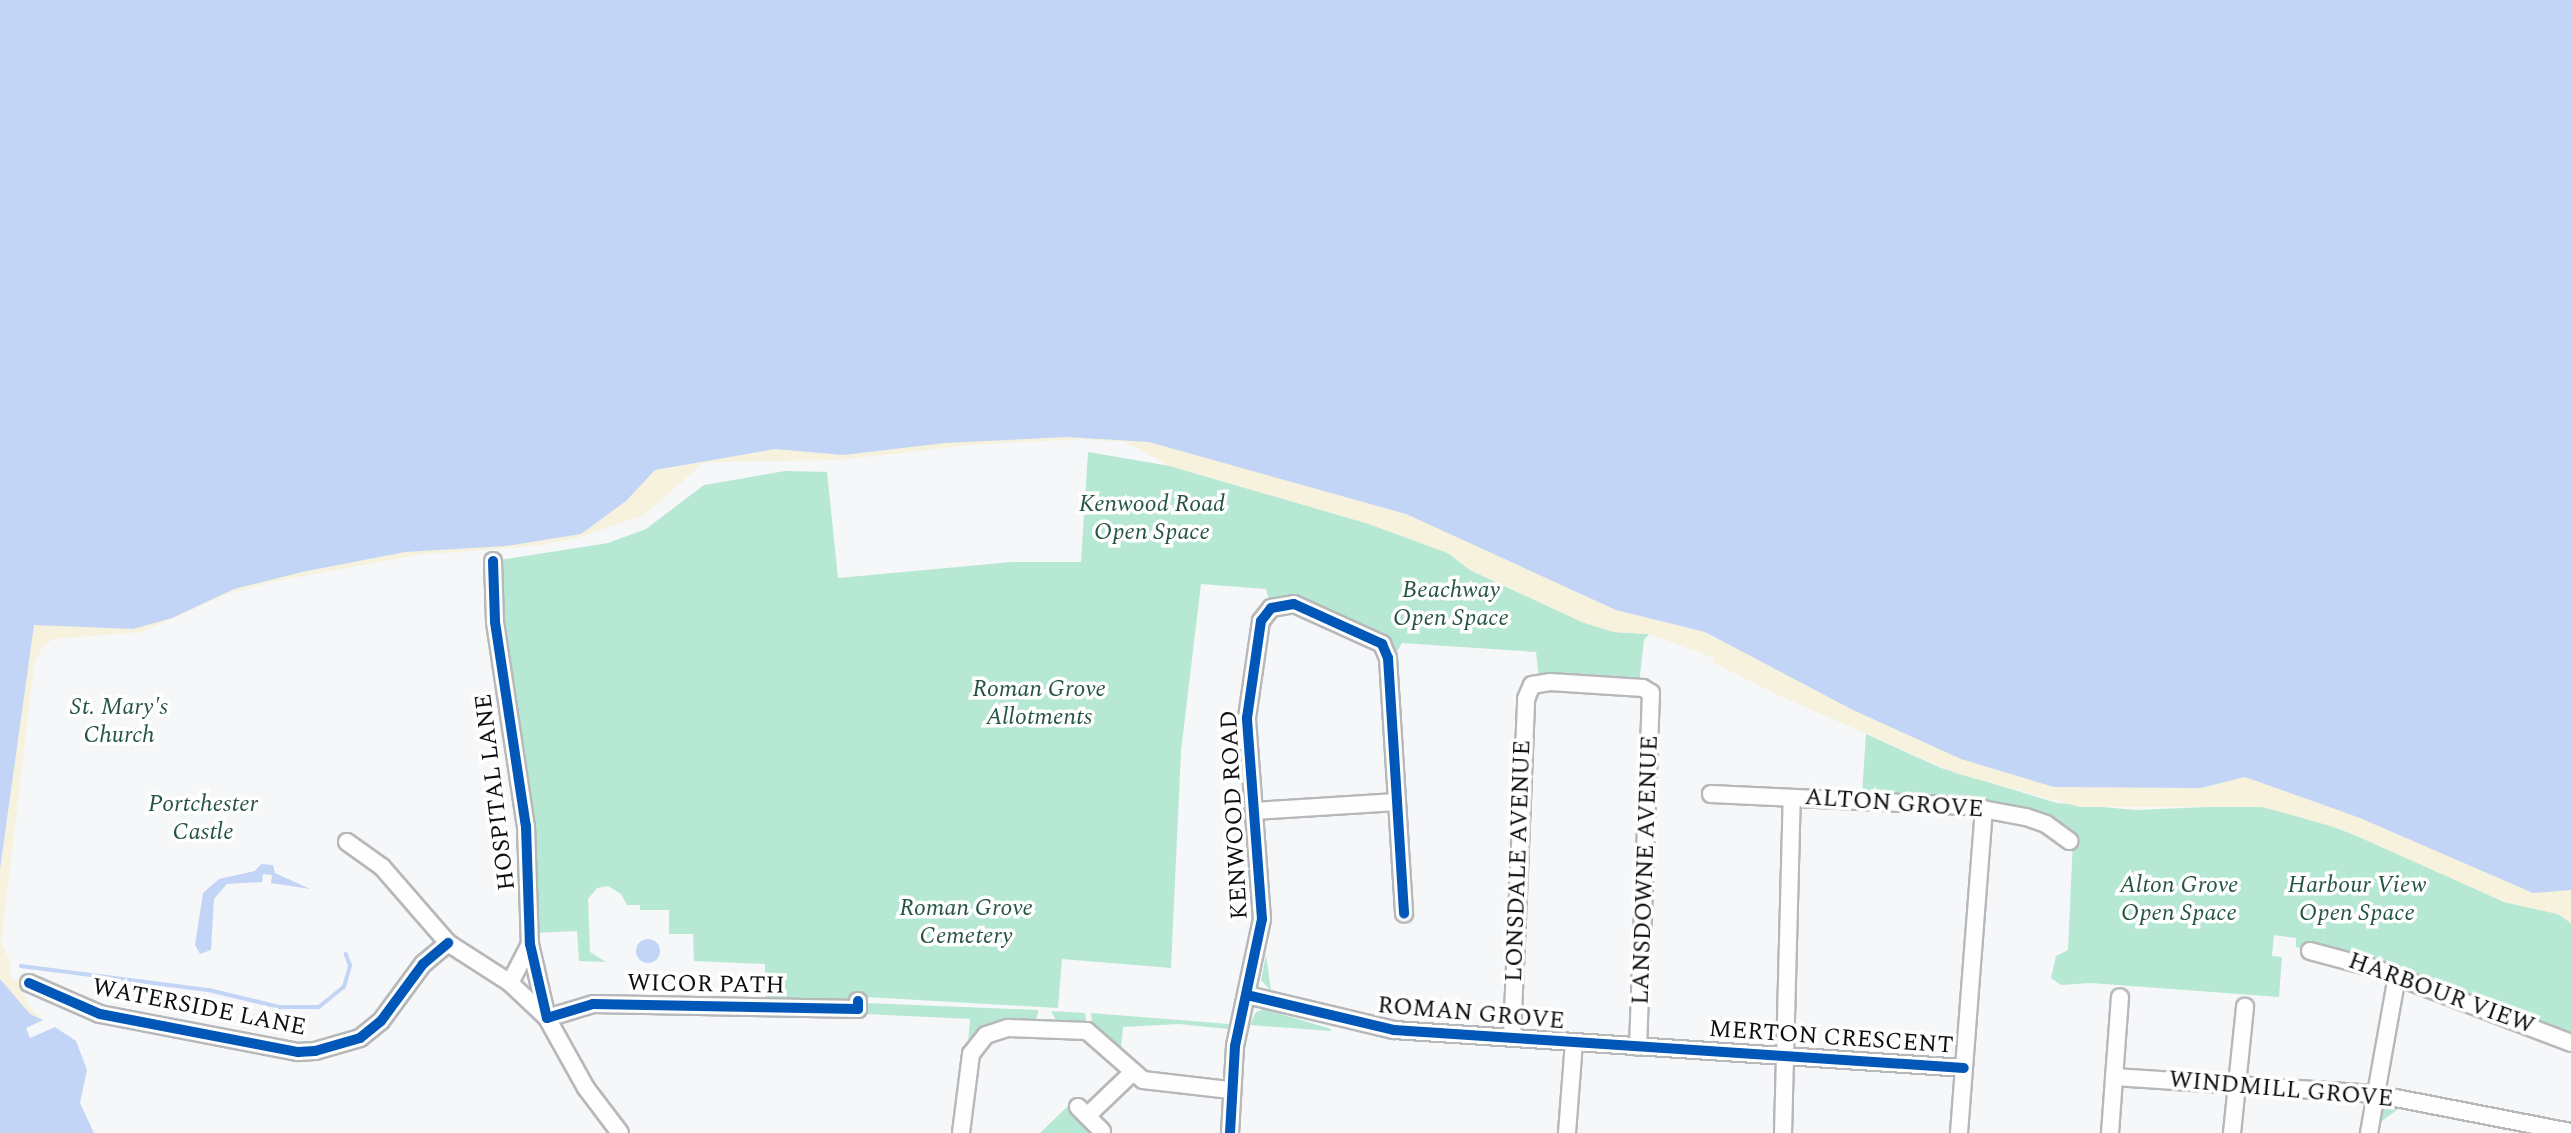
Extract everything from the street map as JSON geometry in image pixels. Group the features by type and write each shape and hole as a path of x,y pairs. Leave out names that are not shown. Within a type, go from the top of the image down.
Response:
{"street":[{"name":"HOSPITAL LANE","path":"493,561 495,622 526,826 530,944 547,1018"},
{"name":"KENWOOD ROAD","path":"1230,1133 1230,1090 1262,919 1247,718 1261,621 1265,613 1282,604 1306,609 1382,644 1388,658 1405,913"},
{"name":"LANSDOWNE AVENUE","path":"1532,685 1643,688 1651,693 1638,1047"},
{"name":"LONSDALE AVENUE","path":"1511,1038 1526,699 1532,685"},
{"name":"ALTON GROVE","path":"1711,793 1984,809 2046,824 2069,841"},
{"path":"1783,1133 1793,797"},
{"path":"1254,811 1396,802"},
{"path":"1959,1133 1984,809"},
{"path":"347,842 382,867 448,943 510,983 547,1018 586,1088 620,1133"},
{"name":"WATERSIDE LANE","path":"29,984 100,1014 298,1052 315,1051 360,1038 381,1021 423,964 448,943"},
{"path":"510,983 530,944"},
{"name":"HARBOUR VIEW","path":"2310,951 2397,976 2571,1043"},
{"path":"2369,1133 2397,976"},
{"name":"ROMAN GROVE","path":"1247,995 1362,1026 1695,1051"},
{"path":"2109,1133 2120,997"},
{"name":"WICOR PATH","path":"547,1018 593,1004 858,1009 858,1001"},
{"path":"2232,1133 2245,1007"},
{"path":"961,1133 971,1054 986,1035 1008,1028 1087,1031 1148,1082 1230,1090"},
{"path":"1567,1133 1574,1043"},
{"name":"MERTON CRESCENT","path":"1695,1051 1964,1068"},
{"path":"1102,1131 1083,1112 1133,1072"},
{"name":"WINDMILL GROVE","path":"2114,1077 2375,1094 2571,1132"}],"green space":[{"path":"1088,452 1170,466 1366,523 1448,553 1470,570 1582,622 1614,632 1649,634 1644,640 1639,684 1539,679 1536,652 1402,643 1396,653 1386,636 1291,595 1271,608 1266,589 1201,584 1181,751 1171,968 1062,959 1058,1008 849,996 849,1002 765,1002 765,964 694,961 693,934 669,934 669,910 640,910 640,905 627,905 621,894 608,886 597,888 588,899 590,952 606,962 579,961 577,931 534,933 493,561 608,543 646,529 704,485 785,471 827,472 838,578 1012,562 1081,562"},
{"path":"1866,734 1941,768 2057,803 2136,810 2255,805 2320,822 2390,848 2504,902 2558,914 2571,923 2571,1036 2296,947 2296,938 2274,935 2272,956 2282,957 2279,997 2091,983 2061,985 2051,978 2056,956 2068,950 2073,839 2037,814 1985,801 1862,794"},
{"path":"1266,955 1271,991 1261,980"},
{"path":"865,1003 1038,1010 1038,1013 1036,1020 1019,1022 967,1055 970,1019 865,1014"},
{"path":"1264,1009 1331,1031 1250,1025 1256,1012"},
{"path":"1051,1011 1085,1013 1086,1021 1057,1022"},
{"path":"1091,1013 1229,1024 1228,1029 1179,1024 1123,1027 1121,1048 1092,1023"},
{"path":"2384,1105 2402,1106 2378,1124 2379,1110"},
{"path":"1068,1106 1096,1133 1040,1133"}],"sand":[{"path":"1135,431 2213,759 2571,880 2571,923 2558,914 2504,902 2341,829 2263,807 2080,807 1958,774 1778,695 1714,663 1714,658 1649,634 1614,632 1582,622 1470,570 1448,553 1366,523 1170,466 1125,442 1081,439 972,445 838,460 711,462 702,464 644,515 577,538 534,546 417,555 277,581 227,594 142,632 53,639 42,647 34,666 1,944 10,960 10,979 18,980 29,1006 43,1020 25,1028 0,1014 0,749 34,625 138,614 655,470 775,449"}],"water":[{"path":"0,0 2571,0 2571,890 2533,893 2360,818 2245,777 2201,788 2054,787 1961,759 1853,710 1705,632 1616,610 1406,514 1149,442 1067,437 945,443 843,455 775,449 655,470 626,501 581,534 506,546 405,552 302,572 234,589 172,618 133,629 34,625 0,869"},
{"path":"261,864 273,865 275,873 310,889 271,883 272,875 263,874 262,882 227,884 214,899 211,950 200,954 195,945 203,893 219,879 255,871"},
{"path":"648,939 656,943 660,951 656,959 648,963 640,959 636,951 640,943"},
{"path":"0,979 30,1014 43,1020 26,1028 30,1038 55,1027 76,1041 87,1070 80,1103 94,1133 0,1133"}],"waterway":[{"path":"21,966 209,990 280,1007 319,1007 344,987 350,966 346,955"}],"cycle path":[{"path":"493,561 495,622 526,826 530,944 547,1018 593,1004 858,1009 858,1001"},
{"path":"1230,1133 1235,1046 1262,919 1247,718 1261,621 1271,608 1294,604 1382,644 1388,658 1404,913"},
{"path":"29,983 100,1014 298,1052 315,1051 360,1038 381,1021 423,964 448,943"},
{"path":"1247,995 1394,1030 1964,1068"}],"park label":[{"name":"Kenwood Road Open Space","path":"1152,519"},
{"name":"Beachway Open Space","path":"1451,605"},
{"name":"Roman Grove Allotments","path":"1039,704"},
{"name":"St. Mary's Church","path":"119,722"},
{"name":"Portchester Castle","path":"203,819"},
{"name":"Alton Grove Open Space","path":"2179,900"},
{"name":"Harbour View Open Space","path":"2357,900"},
{"name":"Roman Grove Cemetery","path":"966,923"}]}
